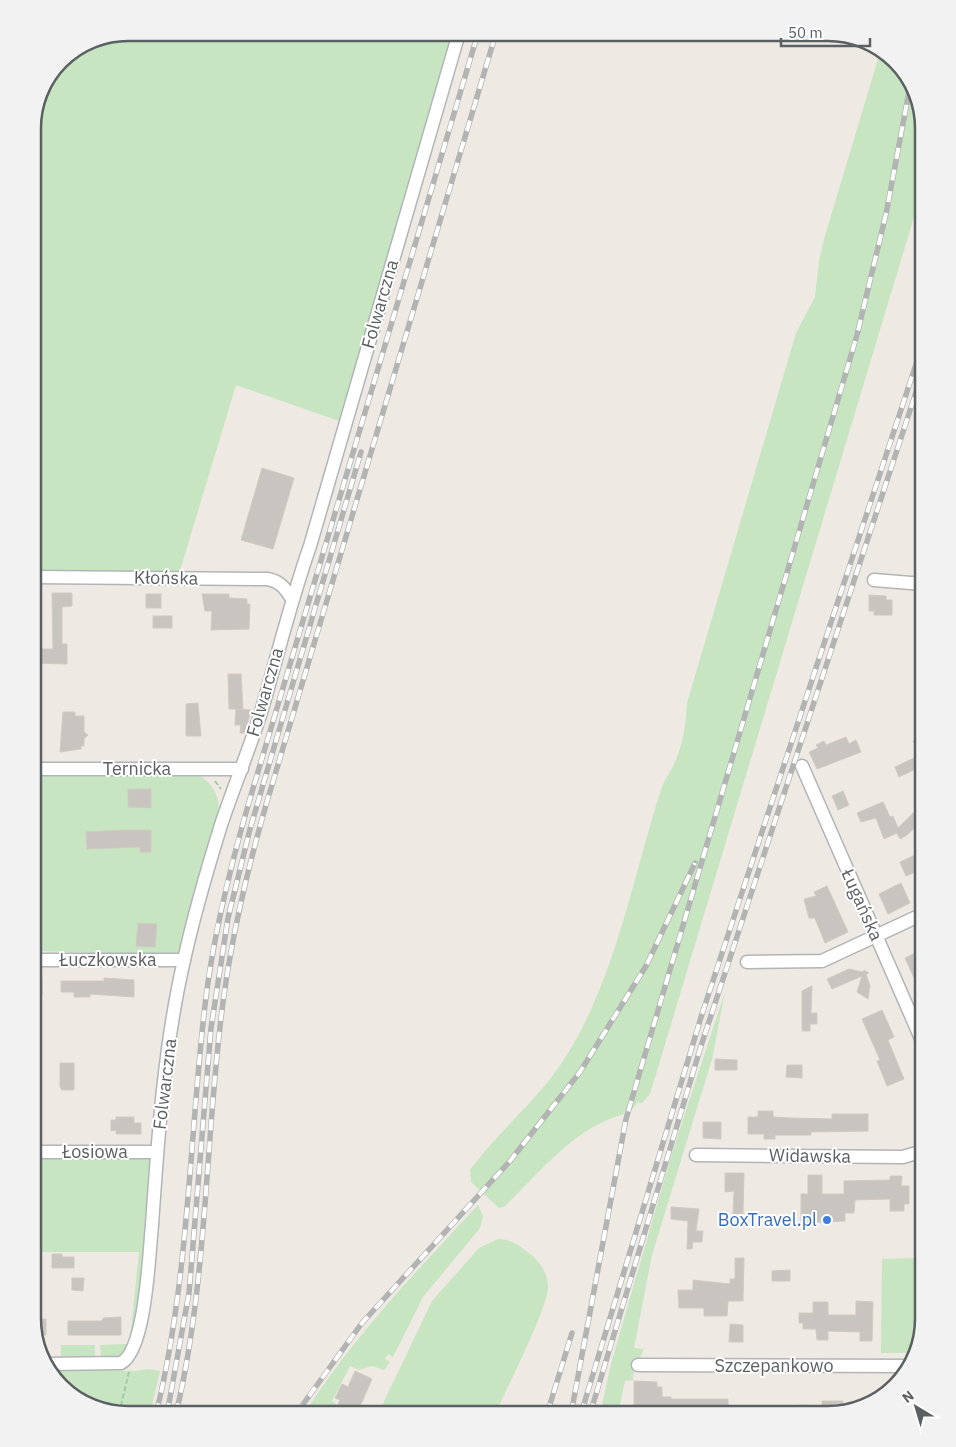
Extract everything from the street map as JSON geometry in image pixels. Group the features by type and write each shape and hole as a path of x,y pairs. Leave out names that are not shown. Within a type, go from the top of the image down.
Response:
{"street":[{"name":"Folwarczna","path":"125,1361 134,1349 140,1328 149,1263 157,1152 171,1028 184,960 204,886 261,709 292,598 310,546 457,41"},
{"name":"Kłońska","path":"41,578 267,579 275,580 282,585 292,598"},
{"path":"874,580 915,583"},
{"name":"Ługańska","path":"802,766 915,1023"},
{"name":"Ternicka","path":"41,769 242,769"},
{"path":"747,962 822,960 915,918"},
{"name":"Łuczkowska","path":"41,960 184,960"},
{"name":"Łosiowa","path":"41,1152 157,1152"},
{"name":"Widawska","path":"696,1155 903,1157 915,1154"},
{"path":"54,1364 115,1364 125,1361"},
{"name":"Szczepankowo","path":"638,1365 901,1366"}],"path":[{"path":"213,769 218,786 232,795"},
{"path":"121,1406 130,1369 125,1361"}],"green space":[{"path":"450,41 339,421 236,385 179,574 41,573 41,123 44,106 50,90 59,75 71,63 85,53 117,42"},
{"path":"878,57 897,75 912,106 915,129 915,214 650,1094 642,1103 638,1102 631,1111 625,1111 624,1114 606,1120 574,1140 545,1165 505,1206 499,1208 471,1182 470,1170 538,1094 559,1067 578,1035 608,968 661,790 680,748 685,726 687,703 796,333 815,297 819,261"},
{"path":"198,775 213,789 218,801 216,832 199,897 182,951 178,955 41,951 41,776"},
{"path":"725,992 712,1059 652,1255 634,1348 644,1349 634,1370 633,1380 625,1381 620,1406 602,1406 612,1360 673,1150"},
{"path":"41,1158 150,1158 152,1160 150,1202 135,1334 121,1357 101,1358 100,1345 127,1344 130,1339 139,1252 41,1252"},
{"path":"478,1205 483,1216 480,1228 423,1297 393,1357 388,1354 385,1359 390,1362 384,1370 372,1366 359,1370 350,1366 332,1401 336,1404 335,1406 309,1406 343,1358 409,1280"},
{"path":"498,1239 513,1242 534,1258 541,1266 544,1270 548,1286 535,1329 499,1406 382,1406 432,1301 479,1248"},
{"path":"915,1258 915,1318 912,1341 908,1353 881,1353 882,1259"},
{"path":"61,1345 95,1345 95,1356 61,1356"},
{"path":"57,1369 135,1371 149,1369 160,1371 152,1406 123,1406 101,1401 85,1394 75,1388"}],"building":[{"path":"262,468 294,478 273,549 241,540"},
{"path":"52,593 72,593 72,606 62,607 62,644 67,644 67,664 41,663 41,649 53,649"},
{"path":"146,594 161,594 161,608 146,608"},
{"path":"202,594 229,594 229,598 247,599 247,604 250,604 249,629 211,630 212,611 205,611"},
{"path":"869,595 886,596 886,600 892,600 892,615 874,615 874,611 869,611"},
{"path":"153,616 172,616 172,628 153,628"},
{"path":"228,674 241,674 243,709 237,709 251,710 245,733 240,733 241,725 235,725 236,709 229,709"},
{"path":"198,703 201,736 186,736 186,704"},
{"path":"63,712 75,712 75,716 84,716 84,732 88,735 84,739 84,746 81,746 81,749 60,752"},
{"path":"846,737 849,744 856,740 861,752 817,769 809,752 818,748 816,745 824,741 826,745"},
{"path":"915,756 915,769 899,777 895,767"},
{"path":"128,789 151,789 151,808 128,807"},
{"path":"843,791 849,805 838,810 832,796"},
{"path":"883,802 890,817 893,816 898,828 915,811 915,827 900,839 897,833 884,839 876,818 861,822 857,813"},
{"path":"151,830 151,852 140,852 140,847 87,849 86,832"},
{"path":"915,855 915,872 906,876 900,862"},
{"path":"901,883 910,903 888,914 879,894"},
{"path":"827,886 848,932 825,943 815,918 809,918 804,899 816,896 814,892"},
{"path":"138,923 157,924 155,947 136,946"},
{"path":"915,953 915,980 905,958"},
{"path":"849,969 863,972 864,970 869,973 866,974 870,986 868,999 857,992 862,976 832,989 827,979"},
{"path":"41,977 42,977 41,994"},
{"path":"104,978 134,980 134,997 90,994 90,997 74,997 74,992 61,992 61,981 104,981"},
{"path":"812,986 811,1013 817,1013 817,1024 810,1024 810,1031 802,1031 802,991"},
{"path":"882,1010 894,1037 888,1040 904,1079 887,1086 877,1061 880,1060 862,1019"},
{"path":"715,1059 737,1060 737,1070 715,1070"},
{"path":"60,1063 74,1063 74,1090 62,1090 60,1087"},
{"path":"787,1065 802,1065 802,1078 786,1077"},
{"path":"758,1111 773,1111 773,1117 791,1118 832,1119 832,1114 868,1114 868,1131 811,1132 811,1135 775,1135 775,1139 764,1139 764,1134 748,1134 748,1117 758,1117"},
{"path":"116,1117 134,1117 134,1123 141,1123 141,1134 116,1134 116,1130 111,1131 111,1120 116,1120"},
{"path":"703,1122 721,1122 721,1139 703,1138"},
{"path":"725,1173 744,1173 743,1214 733,1214 734,1191 725,1192"},
{"path":"808,1175 822,1175 822,1194 844,1194 844,1181 890,1180 890,1176 902,1176 901,1186 909,1186 909,1204 904,1204 904,1211 890,1211 890,1199 855,1200 854,1213 845,1213 845,1221 801,1223 801,1194 808,1194"},
{"path":"671,1207 699,1209 696,1231 703,1231 702,1242 693,1242 692,1249 687,1249 688,1221 671,1219"},
{"path":"52,1254 62,1254 62,1257 74,1257 74,1268 52,1268"},
{"path":"735,1258 744,1258 743,1301 728,1301 727,1316 704,1316 704,1308 679,1308 678,1290 693,1290 693,1280 730,1284 730,1279 735,1279"},
{"path":"790,1270 790,1281 772,1281 772,1271"},
{"path":"72,1278 84,1278 83,1291 72,1290"},
{"path":"856,1301 873,1302 872,1341 860,1341 860,1332 828,1331 828,1340 817,1340 816,1329 803,1329 803,1323 799,1323 799,1313 813,1313 813,1302 828,1302 828,1315 856,1315"},
{"path":"121,1317 121,1335 68,1335 68,1321 102,1321 103,1318"},
{"path":"41,1319 46,1319 46,1335 43,1335"},
{"path":"730,1324 743,1325 743,1342 729,1342"},
{"path":"355,1371 372,1379 360,1406 337,1406 340,1400 335,1398 342,1384 348,1387"},
{"path":"634,1381 657,1382 657,1387 662,1387 662,1397 671,1397 671,1399 728,1399 728,1406 634,1406"},
{"path":"822,1401 843,1401 843,1404 822,1406"}],"railway":[{"path":"158,1406 167,1364 182,1262 205,1005 208,979 223,902 249,802 476,41"},
{"path":"178,1406 186,1366 199,1270 223,999 244,888 266,805 494,41"},
{"path":"572,1406 626,1119 857,335 886,214 908,96"},
{"path":"583,1406 702,1014 915,367"},
{"path":"592,1406 701,1046 915,395"},
{"path":"168,1406 189,1293 211,1028 228,918 250,829 361,452"},
{"path":"302,1406 362,1323 510,1161 580,1072 646,966 695,863"},
{"path":"549,1406 572,1333"}],"place":[{"name":"BoxTravel.pl","path":"827,1220"}]}
